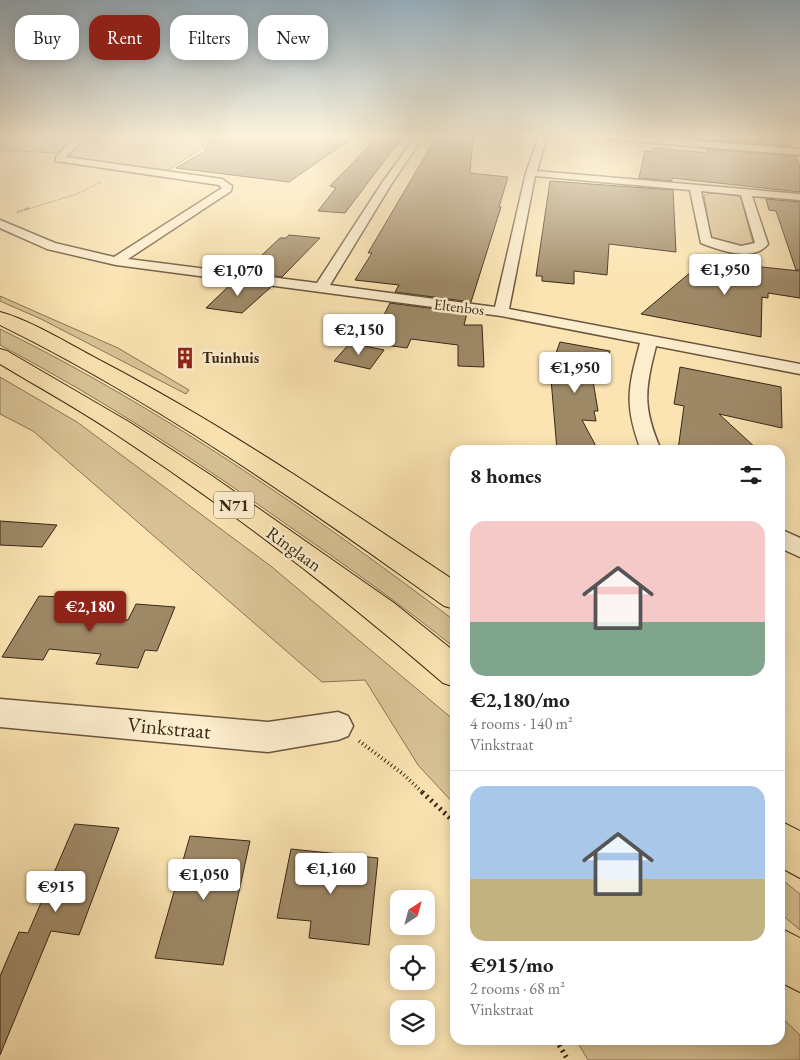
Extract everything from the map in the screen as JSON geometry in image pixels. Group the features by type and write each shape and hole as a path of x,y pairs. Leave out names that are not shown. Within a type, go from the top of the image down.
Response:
{"highway":[{"name":"N71","path":"0,318 142,392 229,444 324,506 450,594"},
{"name":"Ringlaan","path":"0,355 121,427 203,482 383,612 450,668"},
{"path":"785,845 800,857"},
{"path":"785,956 800,969"}],"street":[{"path":"116,261 227,189 227,185"},
{"path":"322,289 385,185"},
{"path":"500,312 528,185"},
{"path":"677,185 800,197"},
{"path":"695,187 704,240 721,246 742,249 757,248 762,244 745,192"},
{"name":"Eltenbos","path":"0,224 51,246 116,261 500,312 649,342 800,369"},
{"path":"649,342 637,380 636,396 637,412 649,445"},
{"path":"785,540 800,548"},
{"name":"Vinkstraat","path":"0,713 268,736 338,726"}],"path":[{"path":"17,212 77,194 94,185"},
{"path":"338,726 403,774 450,818"},
{"path":"559,1045 568,1060"}],"shaded area":[{"path":"716,192 730,193 741,198 753,243 743,246 732,245 721,243 711,238 704,195"},
{"path":"0,296 118,348 189,390 186,394 41,319 0,301"},
{"path":"0,329 119,393 234,464 346,541 450,617 450,644 355,572 186,456 113,409 0,345"},
{"path":"0,377 77,422 272,567 450,717 450,800 418,765 365,680 322,682 33,431 0,414"},
{"path":"785,882 800,894 800,930 785,917"},
{"path":"785,1021 800,1035 800,1060 588,1060 579,1045 785,1045"}],"building":[{"path":"366,185 345,213 318,211 336,188 330,186"},
{"path":"408,185 505,185 499,207 501,207 471,302 395,292 399,285 355,280 372,253 368,253"},
{"path":"549,185 611,185 673,190 676,252 609,244 607,275 574,271 574,284 542,281 542,276 536,276"},
{"path":"740,185 800,185 800,192"},
{"path":"766,199 800,202 800,270 796,270 776,211 769,210"},
{"path":"289,235 320,238 282,277 244,272 280,238 286,238"},
{"path":"704,261 800,271 800,298 768,293 768,298 762,297 761,337 641,314"},
{"path":"233,282 271,287 242,313 206,308"},
{"path":"390,303 467,313 464,325 482,325 484,367 458,366 458,345 411,339 407,348 370,343"},
{"path":"560,342 610,351 603,372 591,369 598,411 594,411 596,421 582,420 595,445 557,445 551,379 547,378"},
{"path":"350,343 384,350 370,369 334,361"},
{"path":"680,367 781,387 782,428 719,414 753,445 679,445 684,406 674,404"},
{"path":"0,521 57,525 42,547 0,545"},
{"path":"39,596 63,597 56,608 86,610 82,617 128,620 136,604 175,607 157,651 145,650 138,668 96,664 101,654 49,649 43,660 2,657"},
{"path":"75,824 119,828 79,935 51,931 0,1055 0,976 19,932 28,933"},
{"path":"190,836 250,841 223,965 155,958"},
{"path":"291,849 378,858 369,945 309,938 311,921 277,918"}],"place":[{"name":"Tuinhuis","path":"185,358"}]}
